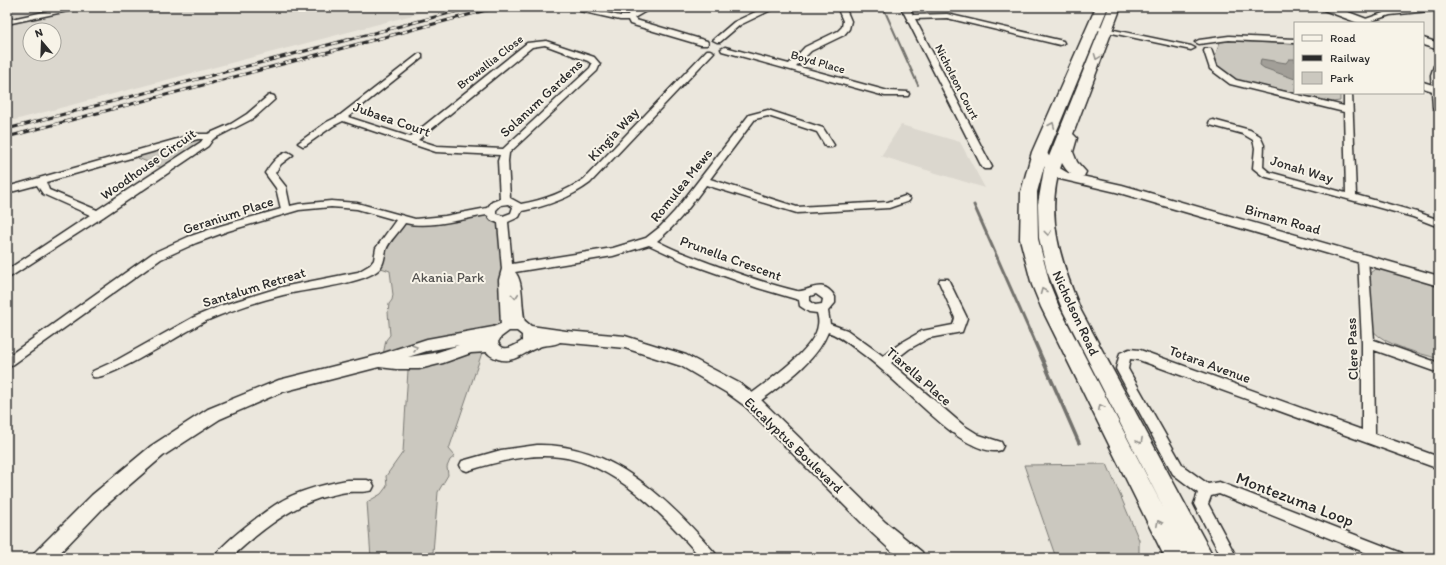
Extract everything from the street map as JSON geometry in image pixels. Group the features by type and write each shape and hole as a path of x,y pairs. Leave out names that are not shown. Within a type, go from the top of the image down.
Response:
{"main road":[{"name":"Nicholson Road","path":"1115,7 1101,20 1040,152 1029,192 1029,239 1041,285 1050,307 1194,557"},
{"path":"1325,7 1371,22"},
{"path":"1333,7 1371,22"},
{"name":"Nicholson Road","path":"1101,20 1085,86 1052,169 1046,204 1048,238 1056,271 1072,311 1194,557"},
{"path":"1424,42 1439,49"},
{"path":"1078,172 1070,164 1065,152 1088,93 1085,86"}],"street":[{"path":"7,22 77,7"},
{"path":"630,18 635,12 649,7"},
{"path":"717,40 742,19 774,7"},
{"path":"791,67 808,49 840,33 846,27 847,21 841,7"},
{"name":"Nicholson Court","path":"905,7 987,167"},
{"path":"1371,22 1384,15 1439,8"},
{"path":"583,9 620,18 630,18 633,22 704,44"},
{"path":"910,17 947,16 1060,43"},
{"path":"1101,20 1191,46 1209,49 1229,38 1294,41"},
{"path":"709,40 717,40 726,44 725,49 719,52 710,52 704,49 704,44 709,40"},
{"path":"1191,46 1199,42 1209,49 1213,67 1233,82 1348,110"},
{"name":"Browallia Close","path":"411,140 530,45 546,43 588,57 595,62"},
{"name":"Boyd Place","path":"725,49 888,94 905,94"},
{"name":"Kingia Way","path":"518,208 554,200 579,187 587,181 710,52"},
{"name":"Jubaea Court","path":"342,118 419,56"},
{"name":"Solanum Gardens","path":"505,201 503,161 505,152 594,69 595,62"},
{"path":"1439,67 1436,75 1436,89 1439,108"},
{"path":"1424,85 1436,89"},
{"path":"1348,94 1351,198"},
{"path":"209,137 230,128 263,106 271,98"},
{"name":"Romulea Mews","path":"507,269 613,252 631,248 650,241 664,230 704,181 752,117 768,113 820,130 829,145"},
{"path":"303,143 330,124 342,118"},
{"name":"Jubaea Court","path":"342,118 436,149 505,152"},
{"name":"Jonah Way","path":"1213,123 1246,132 1257,137 1260,142 1258,168 1266,174 1416,215 1439,224"},
{"name":"Woodhouse Circuit","path":"7,190 198,136 209,137 205,144 99,215 9,271"},
{"name":"Birnam Road","path":"1040,152 1052,169 1064,176 1118,188 1439,281"},
{"path":"286,211 281,187 270,173 278,162 288,154"},
{"name":"Birnam Road","path":"1052,169 1065,168 1118,188"},
{"path":"1028,223 1034,212 1040,172 1052,169"},
{"path":"41,180 43,188 46,192 99,215"},
{"path":"704,181 797,210 889,205 905,199"},
{"path":"505,201 514,202 518,208 515,215 503,220 494,218 491,211 494,206 505,201"},
{"name":"Geranium Place","path":"7,363 158,256 211,233 299,207 332,204 357,206 402,220 415,222 491,211"},
{"name":"Jonah Way","path":"1416,215 1439,217"},
{"name":"Santalum Retreat","path":"96,374 121,363 196,321 224,309 282,291 361,275 374,268 379,261 381,248 402,220"},
{"path":"503,220 507,269 504,280 511,334"},
{"name":"Prunella Crescent","path":"650,241 664,250 683,258 775,291 804,297"},
{"name":"Clere Pass","path":"1363,259 1368,342 1370,437"},
{"path":"883,363 905,346 926,334 958,329 960,318 944,282"},
{"path":"812,291 820,291 827,294 830,300 825,308 809,308 804,303 804,297 812,291"},
{"path":"751,401 807,354 821,336 824,326 821,309"},
{"name":"Tiarella Place","path":"824,326 842,332 883,363 958,429 975,440 996,446"},
{"name":"Eucalyptus Boulevard","path":"42,558 98,501 157,451 214,414 279,386 378,361 394,364 417,364 511,334 549,339 566,337 625,342 686,361 733,388 751,401 878,528 915,558"},
{"path":"1368,342 1439,368"},
{"name":"Totara Avenue","path":"1206,490 1178,470 1122,369 1124,356 1129,354 1140,355 1439,463"},
{"path":"467,465 499,456 533,451 560,451 586,457 612,468 666,510 694,537 710,558"},
{"path":"221,558 240,540 289,504 320,492 346,486 367,486"},
{"name":"Montezuma Loop","path":"1206,490 1219,488 1397,558"},
{"path":"1206,490 1201,504 1230,558"}],"shaded area":[{"path":"7,7 443,7 7,122"},
{"path":"1261,59 1286,63 1289,59 1294,59 1294,79 1264,68 1260,65"},
{"path":"901,125 960,142 985,188 881,156"}],"green space":[{"path":"1232,41 1294,44 1294,93 1237,80 1218,67 1215,56 1220,42"},
{"path":"1298,94 1340,94 1340,101 1333,102"},
{"path":"195,138 203,139 204,142 165,169 135,157 135,155"},
{"name":"Akania Park","path":"487,211 502,221 506,325 383,355 386,340 390,335 388,312 389,304 393,295 390,271 378,267 383,249 401,221 415,222"},
{"path":"1375,269 1390,271 1439,285 1439,359 1394,345 1386,341 1372,330 1370,273"},
{"path":"486,341 449,449 455,456 450,460 447,467 448,475 438,492 433,552 422,558 371,558 367,502 381,494 387,486 386,476 403,452 408,370 396,358 463,344"},
{"path":"1107,464 1139,540 1139,558 1056,558 1024,465"}],"waterway":[{"path":"883,7 918,85"},
{"path":"974,205 1030,332"},
{"path":"1030,331 1079,443"}],"railway":[{"path":"7,129 473,7"},
{"path":"7,137 498,7"}]}
